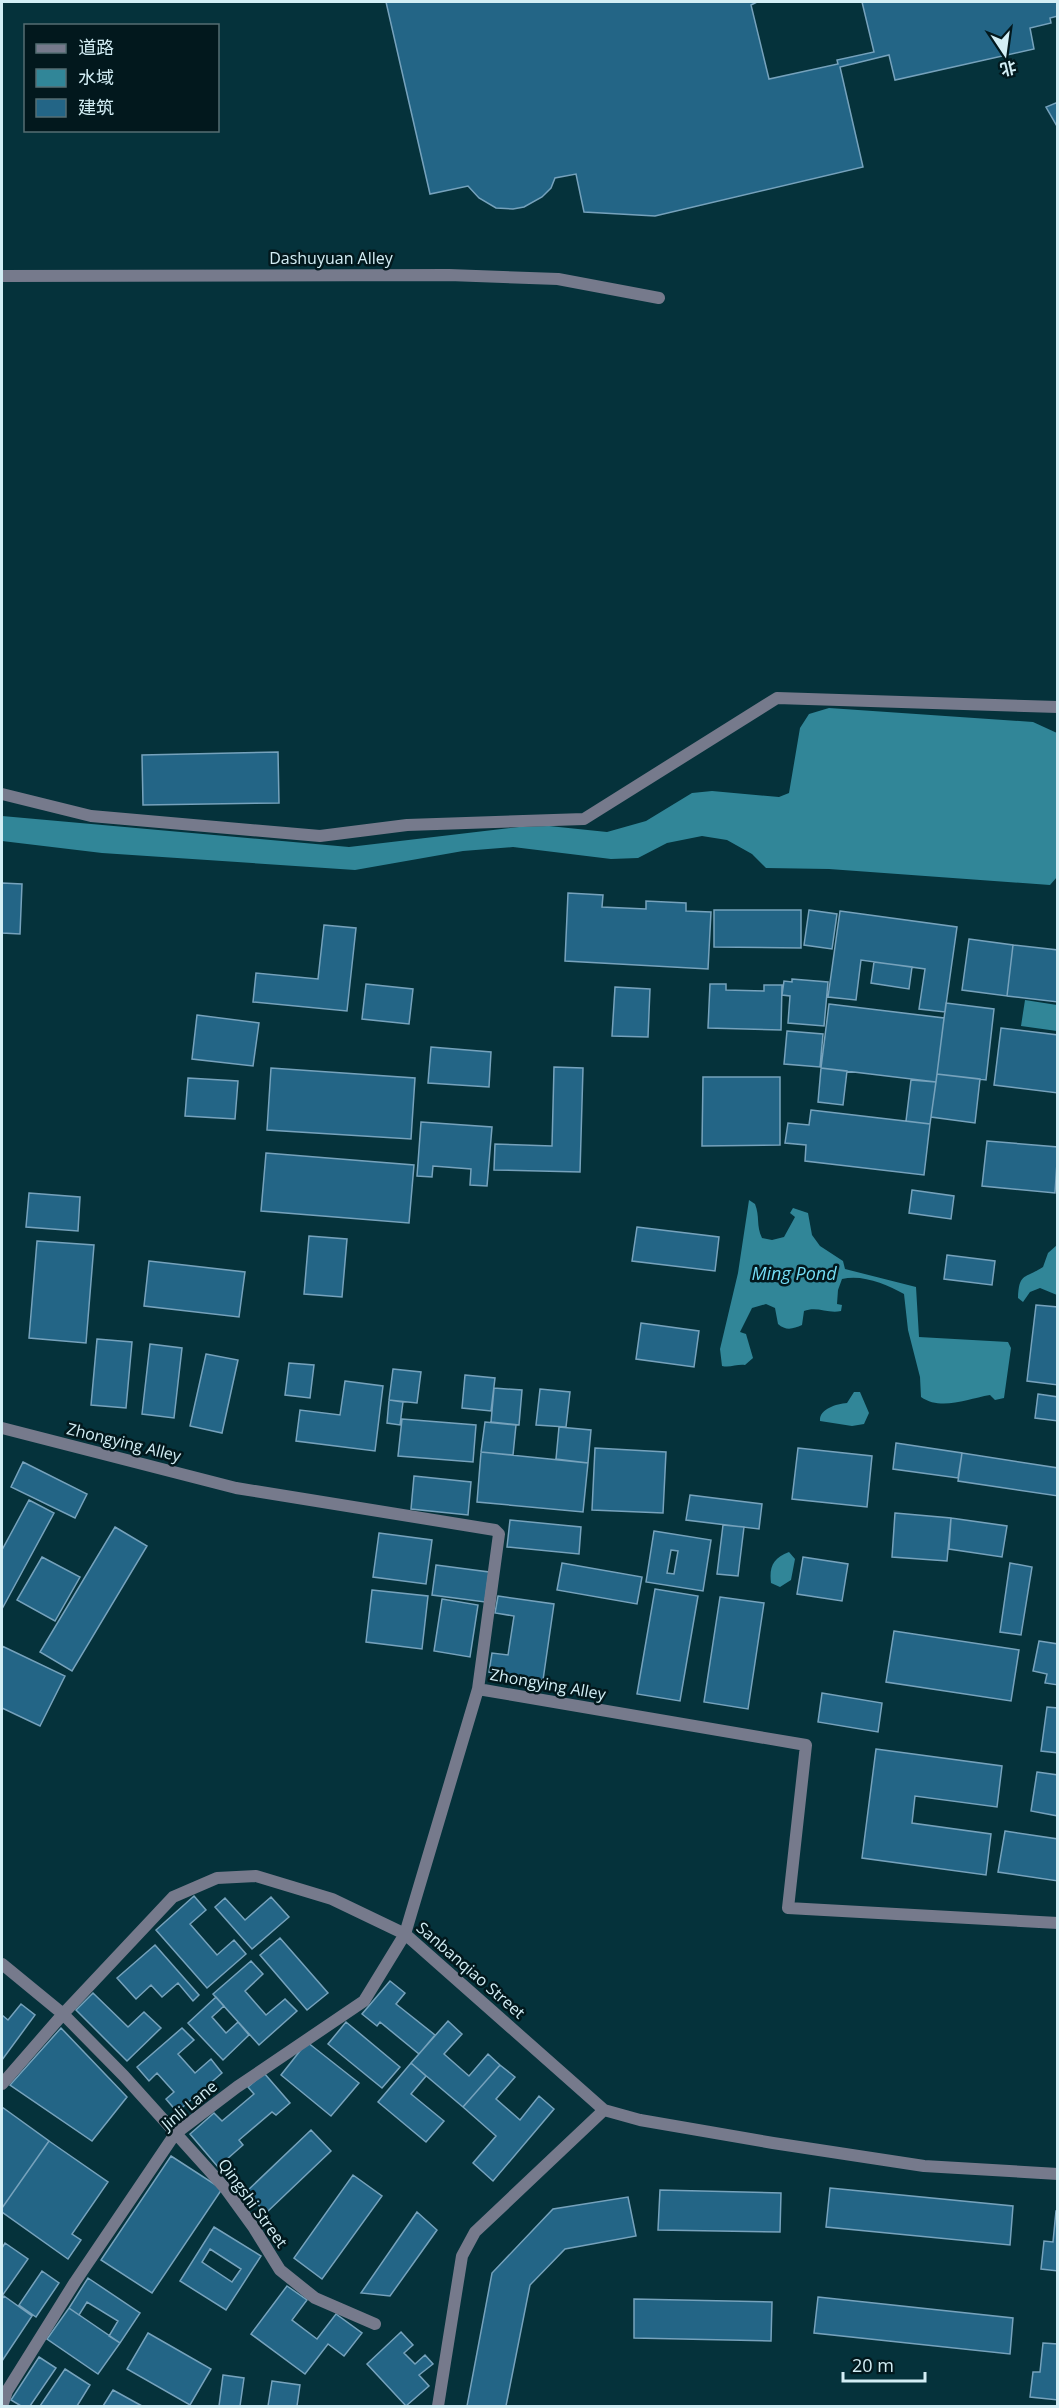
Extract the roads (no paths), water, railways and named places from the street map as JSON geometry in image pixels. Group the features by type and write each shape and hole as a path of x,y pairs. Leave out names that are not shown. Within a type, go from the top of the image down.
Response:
{"street":[{"name":"Dashuyuan Alley","path":"2,276 449,275 558,279 659,298"},
{"path":"2,794 91,816 320,836 407,825 584,819 777,698 1058,707"},
{"name":"Zhongying Alley","path":"2,1428 236,1488 495,1530 499,1534 478,1689 806,1745 788,1908 1058,1923"},
{"name":"Jinli Lane","path":"2,2406 7,2391 75,2282 175,2134 237,2086 364,2001 405,1934 478,1689"},
{"name":"Sanbanqiao Street","path":"63,2014 173,1897 217,1878 256,1876 321,1896 405,1934 604,2110"},
{"name":"Qingshi Street","path":"2,1964 63,2014 124,2076 225,2188 254,2228 280,2270 315,2298 375,2324"},
{"path":"2,2084 63,2014"},
{"path":"438,2406 462,2256 467,2243 475,2232 604,2110 640,2120 924,2166 1058,2174"}],"water":[{"path":"829,708 1033,722 1057,733 1057,877 1050,885 829,869 766,868 752,854 727,840 702,836 667,843 638,858 611,859 513,847 463,851 355,870 102,853 2,841 2,816 349,847 519,827 549,826 607,832 646,821 692,793 712,791 779,797 789,793 800,728 809,714"},
{"path":"1025,1000 1057,1005 1057,1031 1021,1026"},
{"name":"Ming Pond","path":"749,1200 755,1204 762,1238 772,1240 784,1237 795,1217 790,1213 793,1208 808,1213 812,1235 820,1246 843,1261 845,1269 916,1287 919,1337 1008,1342 1011,1348 1004,1398 995,1400 990,1395 946,1404 921,1397 920,1377 908,1330 904,1294 882,1284 858,1278 842,1279 837,1304 842,1305 841,1311 813,1309 804,1311 802,1325 796,1328 790,1329 778,1324 775,1308 766,1304 752,1308 740,1332 746,1334 753,1358 745,1365 722,1366 720,1349 738,1273"},
{"path":"1057,1245 1057,1295 1040,1288 1030,1292 1023,1302 1018,1298 1022,1280 1043,1267 1048,1253"},
{"path":"854,1392 860,1392 869,1413 864,1424 852,1426 820,1421 825,1410 847,1403"},
{"path":"789,1552 795,1559 791,1580 780,1587 771,1583 773,1564 779,1557"}]}
